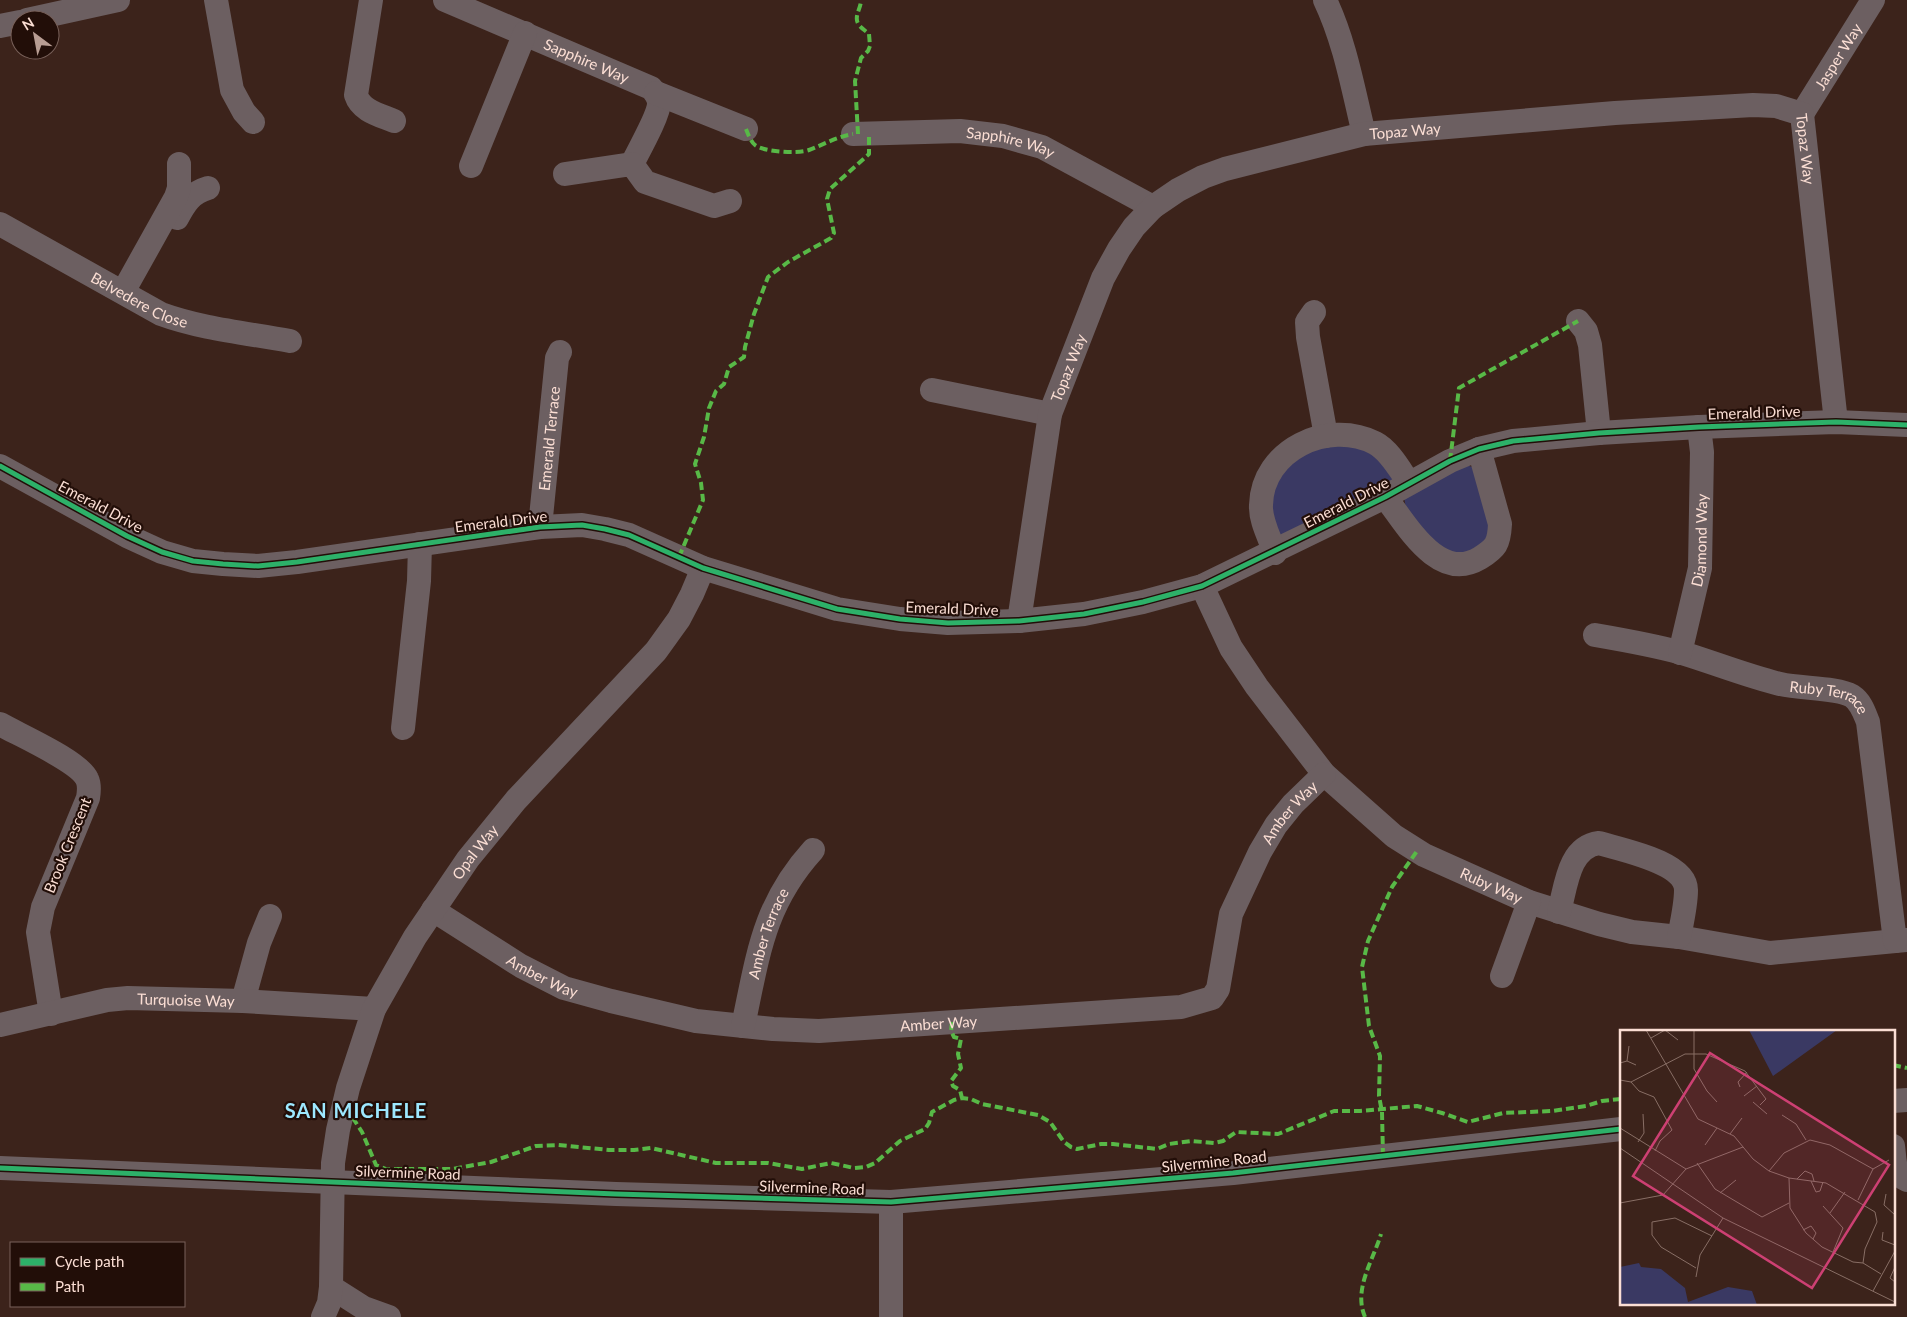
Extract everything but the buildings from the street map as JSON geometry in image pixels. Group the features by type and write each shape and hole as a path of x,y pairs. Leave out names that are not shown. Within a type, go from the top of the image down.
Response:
{"street":[{"path":"60,13 118,0"},
{"path":"216,0 232,90 244,112 253,122"},
{"path":"370,0 356,95 358,102 364,107 394,121"},
{"name":"Sapphire Way","path":"445,0 637,81 651,88 656,93 746,128"},
{"path":"1325,0 1334,17 1364,134"},
{"name":"Jasper Way","path":"1802,114 1873,0"},
{"path":"471,166 524,33"},
{"path":"632,164 657,112 659,103 656,93"},
{"name":"Topaz Way","path":"1019,621 1050,414 1103,278 1134,227 1153,206 1203,177 1225,169 1364,134 1615,113 1753,106 1776,106 1802,114 1836,422"},
{"name":"Sapphire Way","path":"853,134 960,132 1003,136 1042,147 1153,206"},
{"path":"128,295 176,197 179,188 179,164"},
{"path":"565,174 632,164"},
{"path":"632,164 645,182 714,206 730,202"},
{"path":"128,295 185,202 199,191 208,188"},
{"name":"Belvedere Close","path":"0,224 161,314 178,320 290,341"},
{"path":"1314,312 1307,322 1308,337 1326,436"},
{"path":"1578,321 1586,332 1590,345 1599,433"},
{"name":"Emerald Terrace","path":"540,527 557,358 560,352"},
{"path":"932,390 1050,414"},
{"name":"Emerald Drive","path":"0,466 127,536 162,552 193,561 258,566 540,527 582,525 629,535 703,568 837,609 948,623 1019,621 1084,614 1143,602 1202,586 1385,498 1450,461 1479,449 1513,441 1599,433 1699,427 1836,422 1907,425"},
{"name":"Diamond Way","path":"1680,652 1700,561 1702,452 1699,427"},
{"path":"1274,552 1261,513 1262,494 1269,476 1280,459 1293,447 1309,440 1326,436 1343,435 1361,438 1375,443 1382,448 1409,483"},
{"path":"1385,498 1434,556 1452,564 1474,562 1497,545 1500,534 1500,524 1479,449"},
{"path":"403,728 419,581 420,544"},
{"name":"Opal Way","path":"323,1317 329,1303 331,1287 333,1163 338,1130 348,1088 374,1009 433,910 468,860 516,800 656,651 679,619 703,568"},
{"name":"Ruby Way","path":"1202,586 1231,648 1257,687 1324,774 1394,836 1424,855 1529,902 1632,932 1680,937 1770,953 1901,940"},
{"name":"Ruby Terrace","path":"1595,635 1633,641 1680,652 1781,684 1838,691 1851,696 1858,702 1864,710 1868,722 1901,940"},
{"name":"Brook Crescent","path":"0,724 69,762 81,771 87,778 90,786 88,798 39,920 38,932 50,1014"},
{"name":"Amber Way","path":"433,910 521,966 564,988 696,1021 819,1031 1181,1007 1212,998 1218,989 1222,977 1222,960 1231,914 1260,852 1276,825 1293,804 1324,774"},
{"path":"1558,912 1574,858 1589,844 1599,843 1666,864 1684,880 1686,890 1680,937"},
{"name":"Amber Terrace","path":"743,1026 760,943 770,916 784,887 796,869 813,850"},
{"path":"1502,976 1529,902"},
{"path":"243,1001 259,943 270,916"},
{"name":"Turquoise Way","path":"0,1026 107,1000 128,998 243,1001 374,1009"},
{"path":"1894,1101 1907,1100"},
{"name":"Silvermine Road","path":"0,1168 635,1194 892,1202 1233,1173 1620,1129"},
{"path":"1894,1154 1896,1170 1902,1178 1907,1180"},
{"path":"891,1317 892,1202"},
{"path":"331,1287 364,1308 389,1317"}],"shaded area":[{"path":"1374,445 1404,486 1275,549 1262,502 1304,446"},
{"path":"1463,464 1485,471 1495,546 1449,563 1407,514 1404,497"}],"marked path":[{"path":"858,134 855,81 861,58 870,46 869,34 857,22 861,0"},
{"path":"746,129 755,145 773,151 789,152 809,150 853,134"},
{"path":"679,557 703,500 701,483 695,464 704,437 709,408 716,391 724,384 729,367 744,357 754,314 768,277 788,262 831,238 834,233 827,199 830,189 869,154 869,134"},
{"path":"1450,461 1459,388 1578,321"},
{"path":"1383,1156 1382,1112 1379,1096 1380,1056 1369,1026 1362,967 1368,941 1392,887 1417,851"},
{"path":"952,1022 951,1031 954,1037 961,1039 958,1054 961,1068 951,1081 953,1086 960,1090 962,1098"},
{"path":"1894,1065 1907,1068"},
{"path":"342,1115 351,1115 362,1132 376,1165 386,1169 452,1169 491,1162 536,1146 558,1145 609,1150 651,1148 716,1163 768,1163 802,1169 831,1163 854,1168 866,1167 875,1163 900,1141 925,1129 932,1112 954,1100 962,1098 1038,1115 1050,1122 1064,1142 1077,1149 1101,1144 1157,1149 1169,1144 1192,1141 1214,1143 1223,1141 1236,1132 1278,1134 1334,1111 1360,1111 1417,1106 1468,1122 1503,1113 1552,1111 1620,1099"},
{"path":"1365,1317 1361,1296 1366,1275 1381,1234"}],"cycle path":[{"path":"0,466 127,536 162,552 193,561 258,566 540,527 582,525 629,535 703,568 837,609 900,619 948,623 1019,621 1084,614 1143,602 1202,586 1385,497 1450,461 1479,449 1513,441 1599,433 1699,427 1836,422 1907,425"},
{"path":"0,1168 616,1194 891,1202 1233,1173 1620,1129"}],"district":[{"name":"SAN MICHELE","path":"356,1110"}]}
